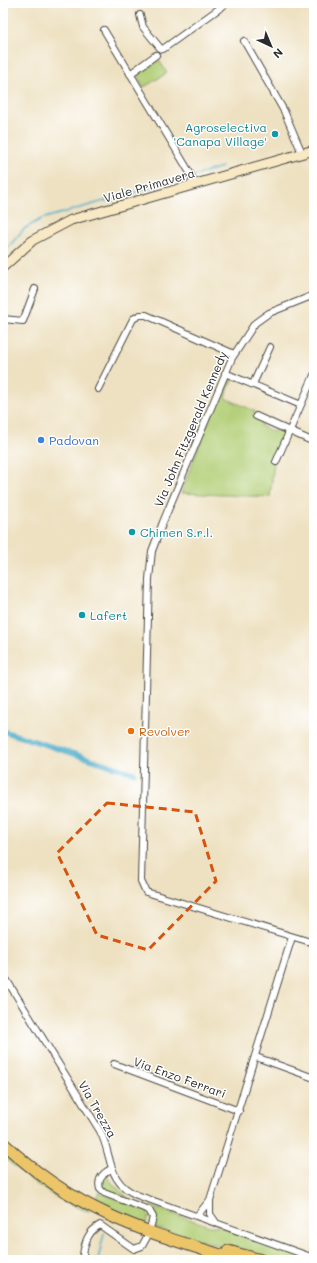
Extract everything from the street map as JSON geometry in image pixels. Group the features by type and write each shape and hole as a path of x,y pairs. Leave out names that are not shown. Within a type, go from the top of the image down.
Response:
{"highway":[{"path":"3,1142 38,1173 74,1196 113,1217 236,1260"},
{"path":"173,1239 192,1250 216,1260"},
{"path":"173,1239 203,1244 261,1260"}],"main road":[{"name":"Viale Primavera","path":"3,267 33,240 61,224 194,182 314,150"}],"street":[{"path":"215,3 218,9"},
{"path":"140,15 143,27 161,49 227,3"},
{"path":"104,30 194,182"},
{"path":"244,41 284,111 302,153"},
{"path":"130,74 156,55"},
{"path":"3,319 23,321 35,289"},
{"name":"Via John Fitzgerald Kennedy","path":"314,295 264,316 255,323 234,354 152,551 149,579 141,881 146,892 314,943"},
{"path":"98,389 133,319 140,315 146,315 234,354"},
{"path":"253,384 270,347"},
{"path":"225,373 301,405"},
{"path":"276,462 314,375"},
{"path":"256,416 314,442"},
{"name":"Via Enzo Ferrari","path":"215,1222 211,1217 210,1200 256,1057 292,937"},
{"name":"Via Trezza","path":"3,974 100,1131 108,1148 111,1169 118,1182 127,1190 314,1258"},
{"path":"256,1057 314,1078"},
{"name":"Via Enzo Ferrari","path":"114,1064 239,1111"},
{"path":"111,1169 101,1176 99,1181 100,1190 104,1193 149,1210 153,1217 151,1225"},
{"name":"Via Enzo Ferrari","path":"200,1217 203,1209 210,1200"},
{"path":"200,1217 210,1208"},
{"path":"83,1255 88,1236 93,1229 100,1225 134,1248 142,1246 147,1237"}],"highlighted area":[{"path":"107,803 195,812 216,881 148,950 97,935 57,853"}],"green space":[{"path":"159,60 167,73 144,87 138,75"},
{"path":"230,380 232,380 225,398 255,411 253,416 262,420 261,426 274,432 277,428 287,432 274,462 270,497 181,493 212,413 219,397"},
{"path":"3,1148 90,1211 68,1204 32,1181 3,1156"},
{"path":"106,1176 128,1198 108,1191 102,1187 103,1178"},
{"path":"99,1192 146,1211 152,1218 148,1217 146,1225 94,1202"},
{"path":"150,1206 210,1226 217,1226 314,1260 271,1260 155,1228 156,1216"}],"waterway":[{"path":"193,176 222,167"},
{"path":"3,253 24,229 41,219 189,177"},
{"path":"3,731 134,773"},
{"path":"98,1260 104,1233"}],"place":[{"name":"Agroselectiva 'Canapa Village'","path":"275,134"},
{"name":"Padovan","path":"41,440"},
{"name":"Chimen S.r.l.","path":"132,532"},
{"name":"Lafert","path":"82,615"},
{"name":"Revolver","path":"131,731"}]}
